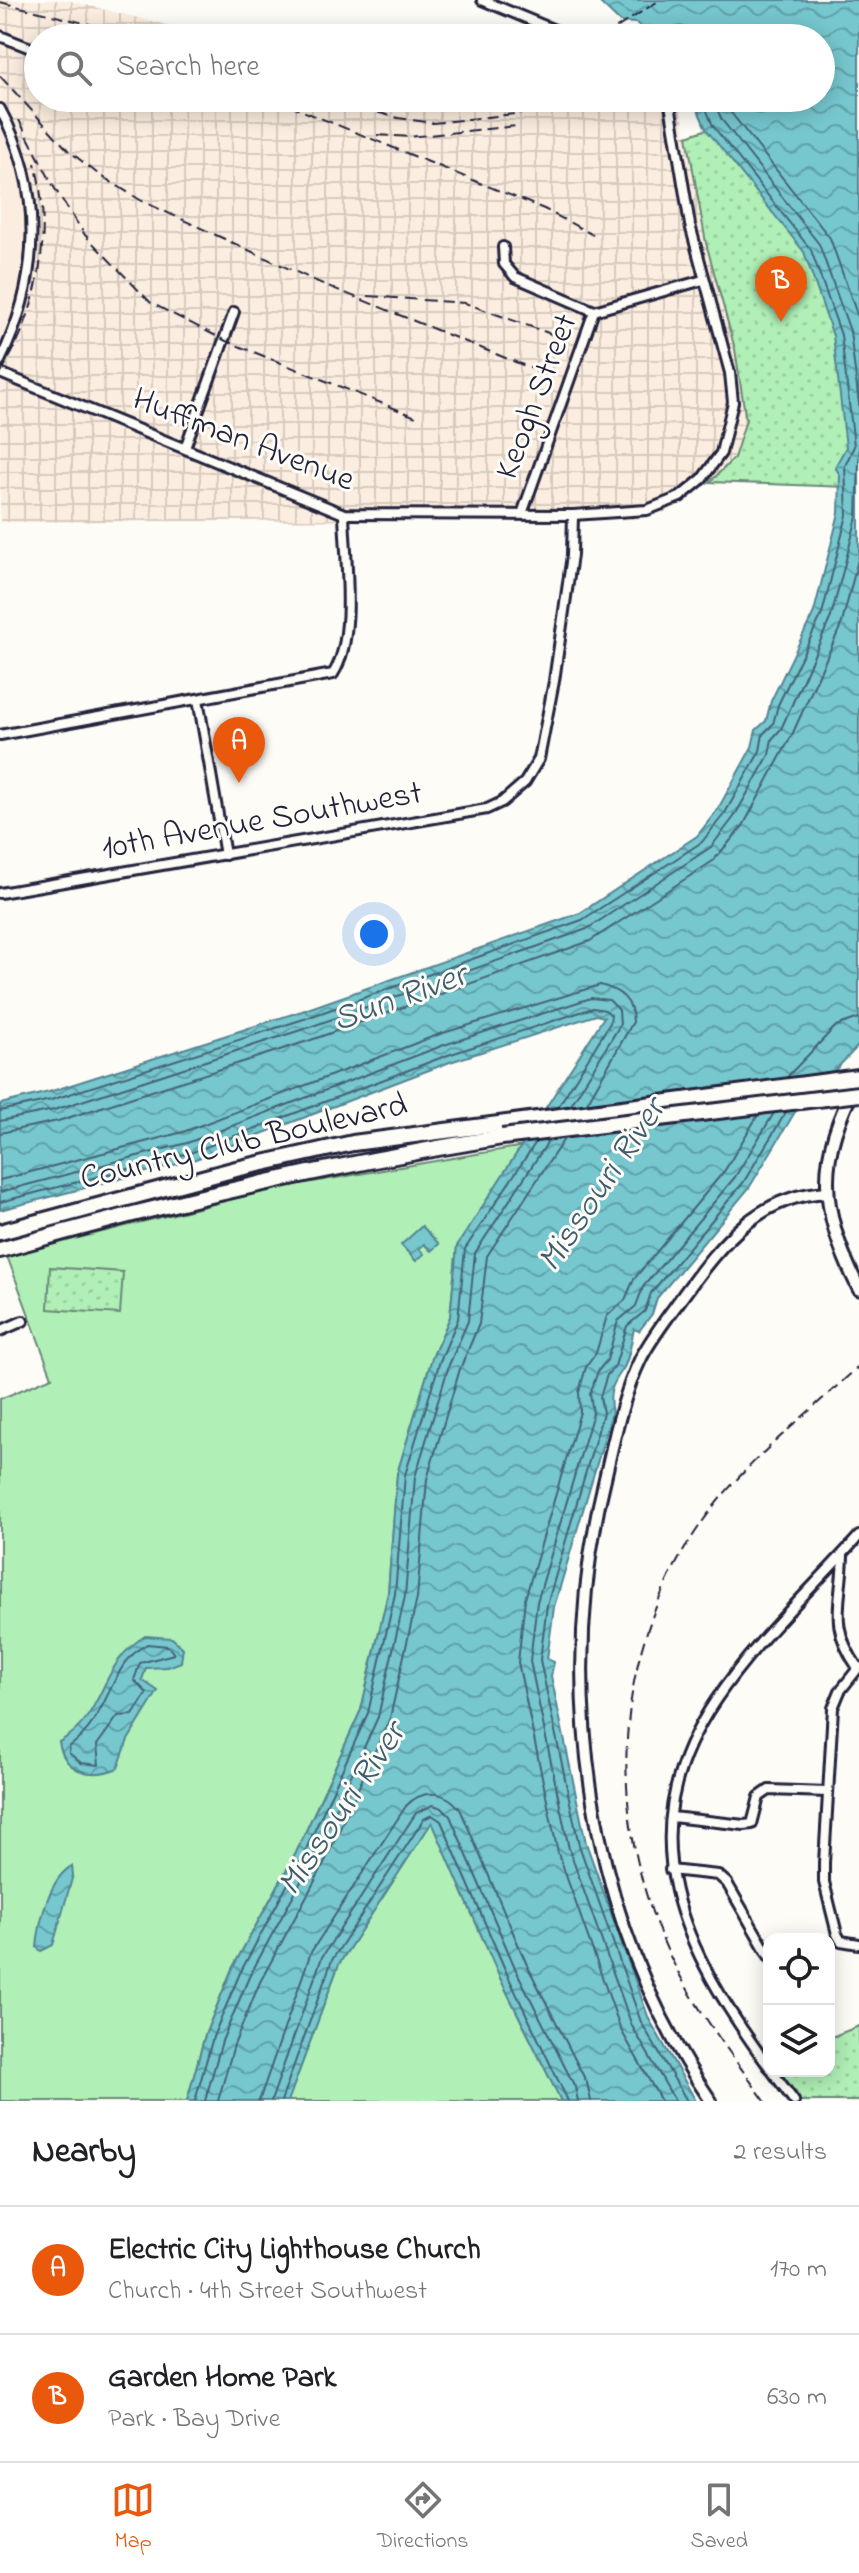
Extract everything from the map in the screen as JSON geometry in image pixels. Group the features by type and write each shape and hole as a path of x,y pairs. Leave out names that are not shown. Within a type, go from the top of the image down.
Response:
{"highway":[{"name":"Country Club Boulevard","path":"0,1232 236,1169 353,1143 859,1078"},
{"name":"Country Club Boulevard","path":"0,1250 205,1194 371,1158 502,1137 859,1094"}],"main road":[{"path":"859,1078 831,1136 827,1192 835,1236 859,1289"}],"street":[{"path":"482,0 540,24"},
{"path":"0,36 24,45"},
{"path":"0,109 27,171 31,253 25,298 0,361"},
{"name":"Huffman Avenue","path":"0,373 344,514 573,515 647,510 680,497 702,479 721,453 733,402 730,373 703,280 672,112"},
{"path":"503,247 504,264 515,277 594,311"},
{"name":"Keogh Street","path":"522,514 594,311 703,280"},
{"path":"185,448 234,312"},
{"path":"0,735 333,674 342,660 346,620 344,514"},
{"name":"10th Avenue Southwest","path":"0,893 487,809 502,802 525,782 539,759 550,709 572,555 573,515"},
{"path":"198,699 225,855"},
{"path":"711,2101 686,2065 651,1993 626,1928 600,1843 589,1776 582,1682 588,1555 622,1408 641,1359 655,1334 712,1256 749,1219 798,1194 827,1192"},
{"path":"0,1331 23,1321"},
{"path":"763,2058 692,1945 670,1870 672,1817 688,1751 715,1701 859,1536"},
{"path":"843,1554 837,1626 841,1644 859,1667 840,1691 833,1708 824,1882 837,1934 841,1941 859,1944"},
{"path":"672,1817 752,1824 759,1797 769,1790 828,1792"},
{"path":"670,1870 718,1875 727,1883 763,1946"},
{"path":"776,2077 794,2101"}],"shaded area":[{"path":"0,0 66,0 163,24 24,24 24,112 682,112 706,243 735,349 746,420 734,458 710,482 669,511 638,519 0,522 0,365 21,323 36,258 33,181 0,90"},
{"path":"0,90 33,181 36,258 21,323 0,365"}],"green space":[{"path":"714,127 791,223 829,294 852,414 847,487 710,482 734,458 746,420 735,349 706,243 687,136"},
{"path":"524,1146 457,1246 450,1317 432,1358 397,1474 388,1593 361,1710 296,1853 232,1969 205,2035 187,2101 0,2101 0,1399 52,1377 7,1256 277,1188"},
{"path":"50,1267 123,1272 120,1314 48,1309"},
{"path":"432,1821 500,1978 561,2101 288,2101 339,1964"},
{"path":"859,2026 859,2101 794,2101 776,2077 835,2077 835,2036"}],"water":[{"path":"597,0 859,0 859,1045 795,1112 749,1188 657,1298 652,1314 639,1331 634,1329 626,1363 611,1391 612,1413 554,1607 547,1659 554,1662 551,1676 586,1843 649,2019 696,2101 561,2101 500,1978 432,1822 339,1964 288,2101 187,2101 205,2035 232,1969 296,1853 361,1710 388,1593 397,1474 432,1358 450,1317 457,1246 604,1017 596,1015 450,1062 193,1160 0,1210 0,1104 49,1092 302,1011 580,913 697,836 718,809 752,747 756,730 766,721 771,701 814,612 839,513 840,475 835,467 846,447 833,336 804,252 706,129 699,112 835,112 835,24 620,22"},
{"path":"422,1226 439,1244 431,1251 424,1244 419,1249 424,1254 416,1261 401,1245"},
{"path":"145,1636 172,1638 183,1648 181,1662 168,1667 146,1668 142,1680 158,1691 128,1740 118,1768 89,1773 73,1767 59,1742 86,1719 118,1661"},
{"path":"72,1866 73,1875 53,1945 41,1951 37,1947 40,1926 51,1891 57,1880"}],"railway":[{"path":"623,24 660,0"},
{"path":"0,2 88,24"},
{"path":"0,76 24,102"},
{"path":"33,112 68,150 98,174 142,201 318,282 540,372"},
{"path":"305,112 544,209 593,235"},
{"path":"376,112 433,123 532,112"},
{"path":"19,120 55,189 85,235 151,303 226,341 416,417"},
{"path":"377,135 409,137 516,126"},
{"path":"0,374 24,325 39,272 43,218 35,163"},
{"path":"368,296 465,303 554,335"},
{"path":"765,2101 690,1993 669,1954 647,1896 633,1836 627,1776 629,1716 640,1657 659,1600 687,1546 738,1478 859,1366"}],"place":[{"name":"Garden Home Park","path":"781,322"},
{"name":"Electric City Lighthouse Church","path":"239,783"}],"water label":[{"name":"Sun River","path":"400,999"},
{"name":"Missouri River","path":"603,1186"},
{"name":"Missouri River","path":"343,1810"}]}
